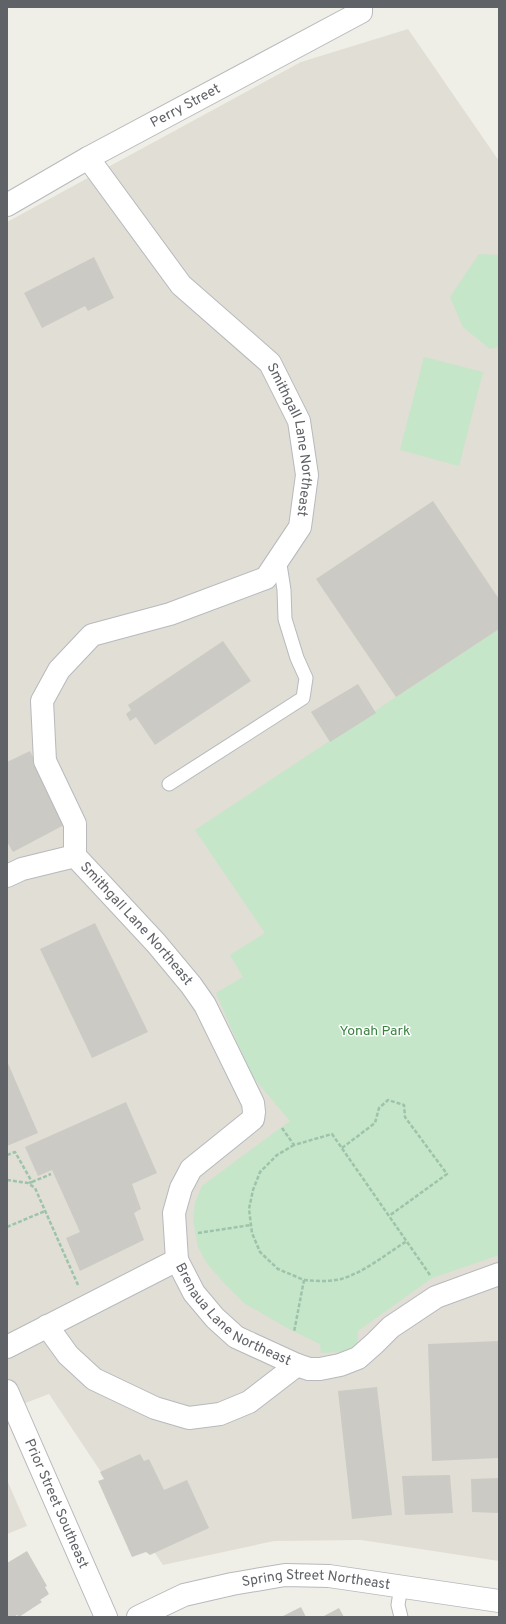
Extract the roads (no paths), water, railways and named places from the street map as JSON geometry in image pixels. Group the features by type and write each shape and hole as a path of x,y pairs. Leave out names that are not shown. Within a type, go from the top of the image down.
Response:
{"street":[{"name":"Perry Street","path":"7,205 88,158 361,12 361,7"},
{"name":"Smithgall Lane Northeast","path":"88,158 181,285 270,363 299,421 307,475 300,527 266,578 170,614 92,635 59,670 42,701 45,761 75,824 75,856 156,943 191,985 205,1005 253,1103 253,1119 191,1169 181,1188 174,1213 176,1250"},
{"path":"7,876 22,869 75,856"},
{"name":"Brenaua Lane Northeast","path":"7,1347 46,1326 176,1250 194,1293 215,1318 236,1337 298,1365 309,1369 320,1370 340,1365 358,1358 391,1326 436,1297 499,1274"},
{"name":"Brenaua Lane Northeast","path":"46,1326 68,1355 94,1379 155,1408 190,1418 220,1414 249,1402 298,1365"},
{"name":"Prior Street Southeast","path":"7,1391 106,1617"},
{"name":"Spring Street Northeast","path":"138,1617 184,1595 232,1584 285,1575 329,1576 499,1601"}],"lane":[{"path":"169,784 303,698 306,688 306,678 285,618 284,590 279,558"},
{"path":"401,1586 398,1605 401,1617"}],"park label":[{"name":"Yonah Park","path":"375,1031"}]}
